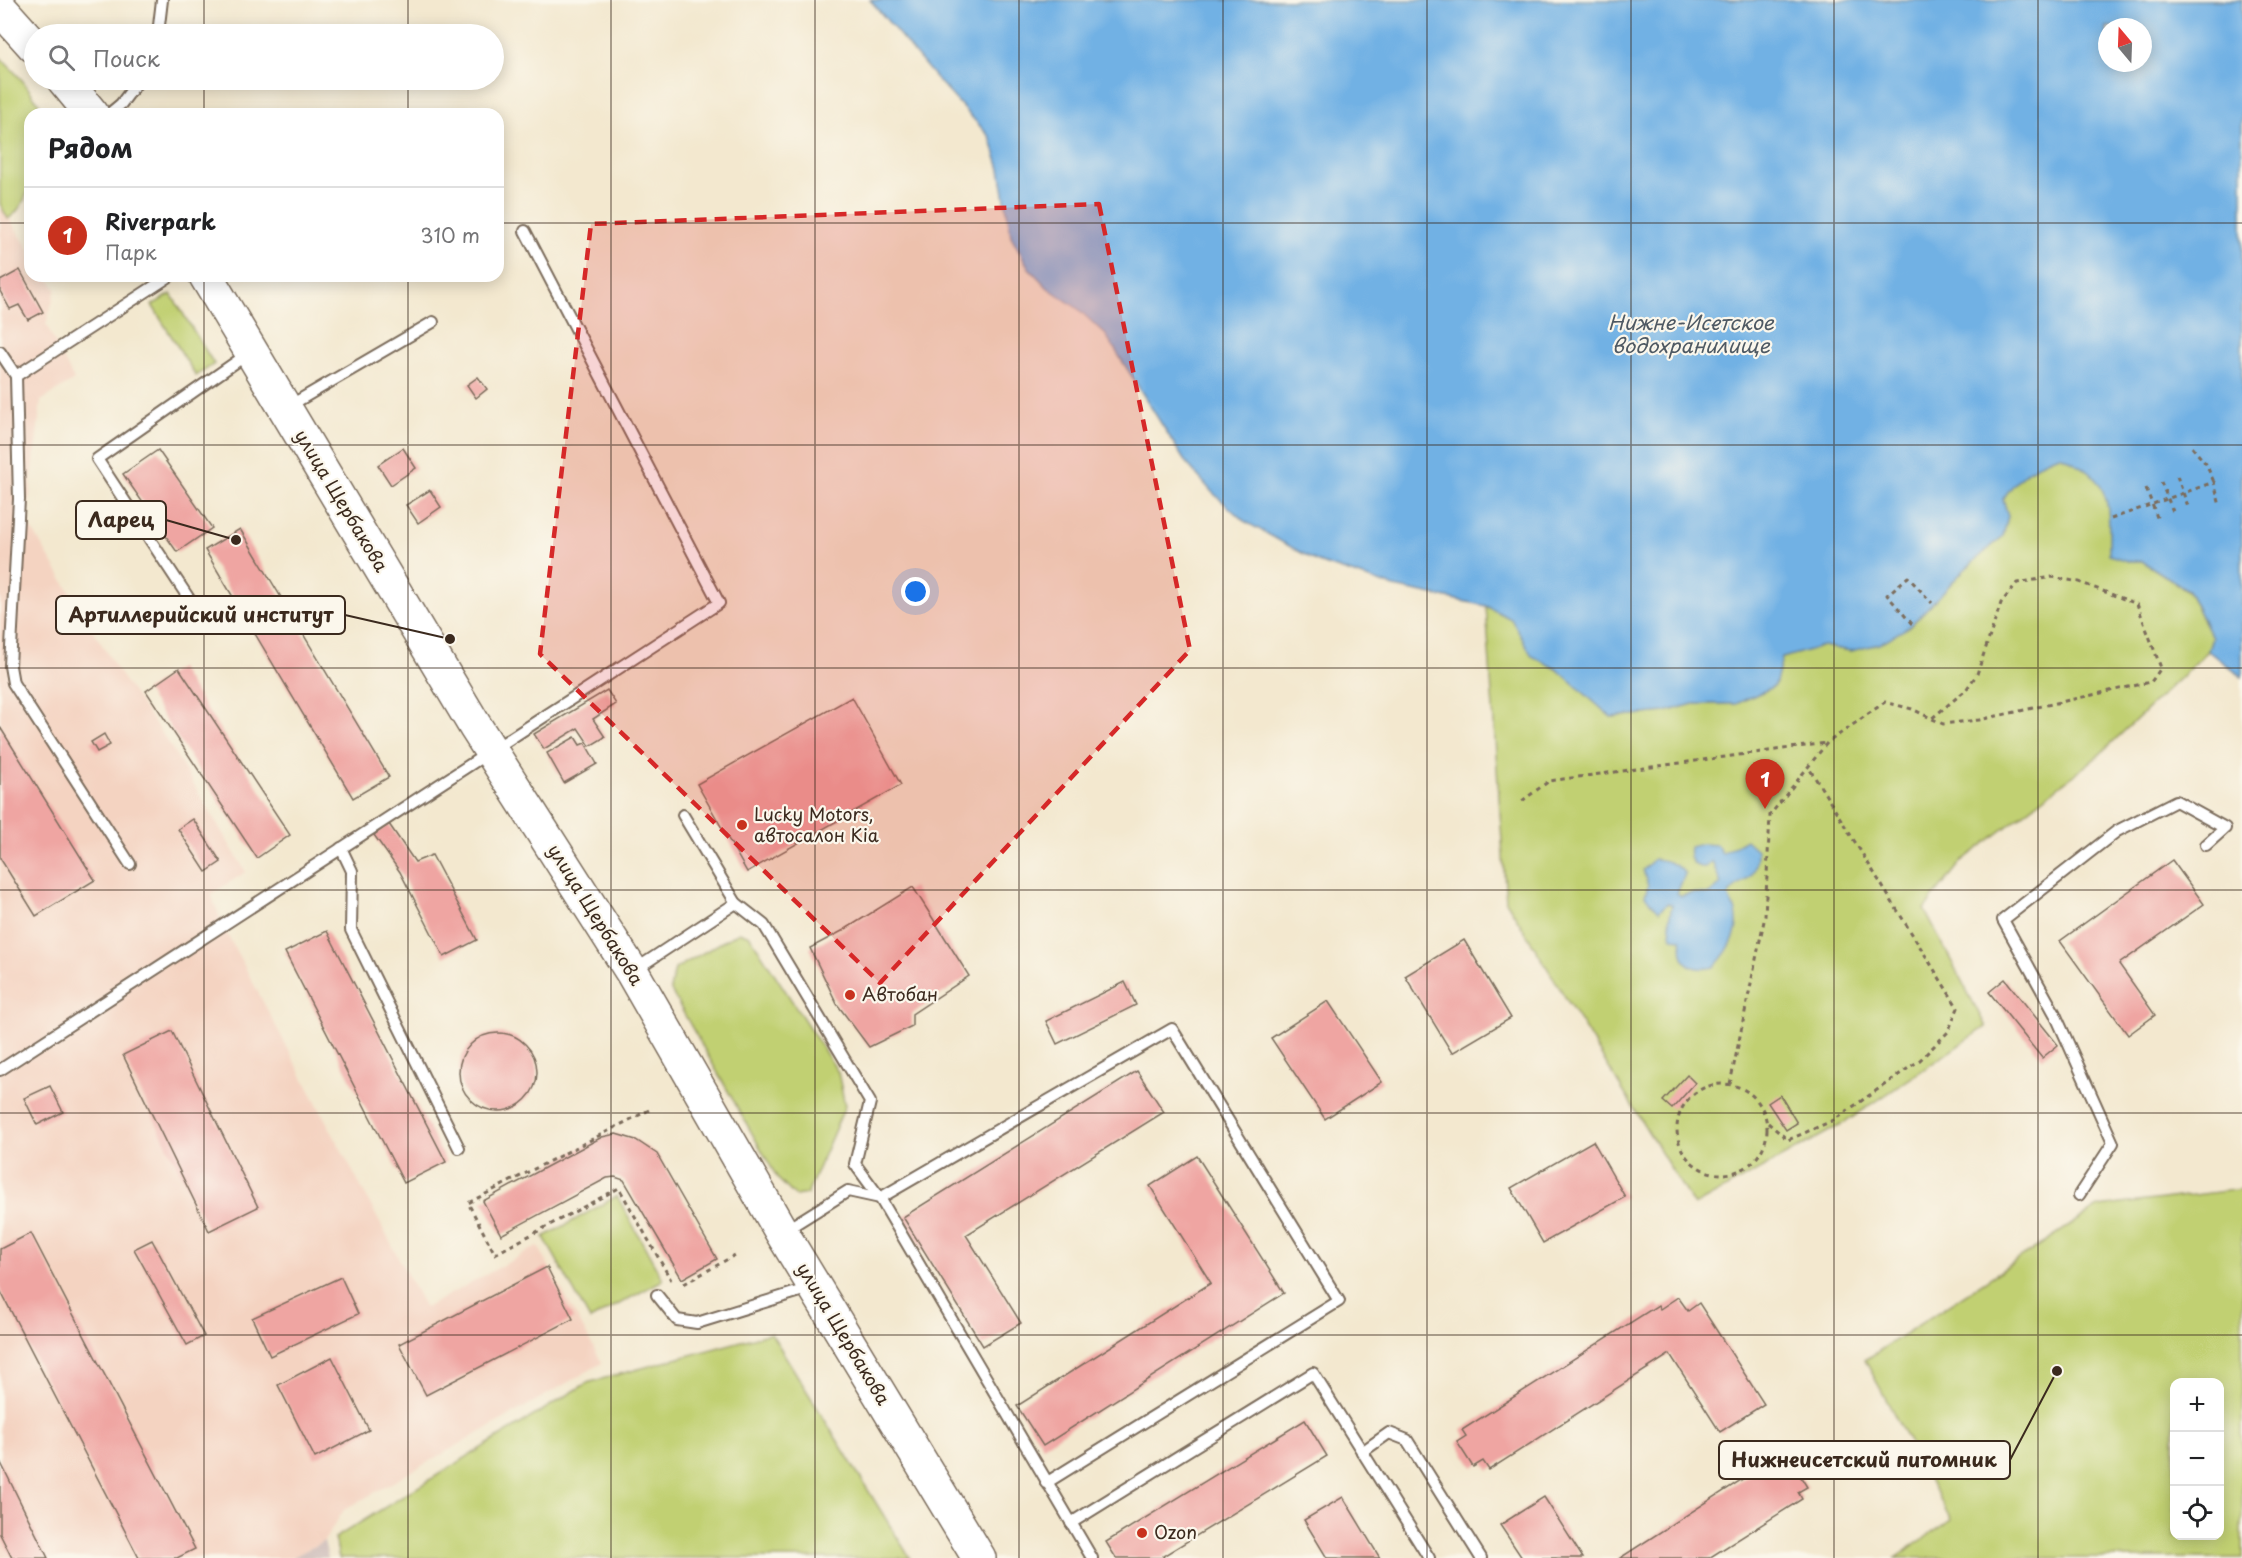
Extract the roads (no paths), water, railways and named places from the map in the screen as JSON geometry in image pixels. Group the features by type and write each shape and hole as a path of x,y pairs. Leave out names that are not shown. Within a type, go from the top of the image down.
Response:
{"main road":[{"path":"0,8 24,35"},
{"path":"72,90 87,108"},
{"name":"улица Щербакова","path":"210,282 490,750 632,972 782,1233 979,1558"}],"lane":[{"path":"159,24 162,0"},
{"path":"117,108 132,90"},
{"path":"0,1070 719,603 525,231"},
{"path":"16,376 161,282"},
{"path":"285,408 434,322"},
{"path":"0,352 16,376 19,499 10,666 13,682 130,864"},
{"path":"207,626 97,459 252,352"},
{"path":"2079,1196 2113,1143 2055,1014 2003,920 2117,831 2176,801 2225,828 2206,845"},
{"path":"683,815 736,903 764,925 870,1102 855,1164 880,1197 1092,1558"},
{"path":"341,848 352,871 351,930 459,1148"},
{"path":"632,972 736,903"},
{"path":"782,1233 848,1191 880,1197 1172,1029 1339,1301 1046,1483"},
{"path":"657,1295 677,1320 697,1323 815,1287"},
{"path":"1071,1523 1313,1373 1429,1558"},
{"path":"1362,1452 1389,1433 1407,1440 1481,1558"}],"water":[{"name":"Нижне-Исетское водохранилище","path":"870,0 2242,0 2242,677 2208,651 2212,638 2188,590 2142,561 2128,561 2109,555 2109,521 2104,494 2090,474 2060,455 2035,466 2014,485 2003,499 2008,516 2003,536 1964,570 1909,627 1879,644 1851,651 1823,646 1782,658 1775,686 1736,704 1693,704 1665,712 1611,717 1557,669 1532,656 1511,619 1486,606 1394,587 1318,562 1244,521 1212,492 1184,460 1106,335 1077,308 1048,288 1029,268 1011,236 1000,169 990,137 934,76"},
{"path":"1746,840 1757,850 1756,862 1751,875 1728,896 1737,917 1733,941 1714,967 1699,968 1690,965 1681,952 1681,939 1672,938 1669,921 1672,905 1668,903 1659,911 1645,896 1648,886 1643,870 1654,859 1667,862 1675,865 1685,874 1677,893 1681,896 1692,893 1709,894 1721,884 1712,861 1705,867 1697,866 1691,858 1690,847 1702,844 1717,845 1722,854"}],"place":[{"name":"Ларец","path":"236,540"},
{"name":"Артиллерийский институт","path":"450,639"},
{"name":"Riverpark","path":"1765,809"},
{"name":"Lucky Motors, автосалон Kia","path":"742,825"},
{"name":"Автобан","path":"850,995"},
{"name":"Нижнеисетский питомник","path":"2057,1371"},
{"name":"Ozon","path":"1142,1533"}]}
